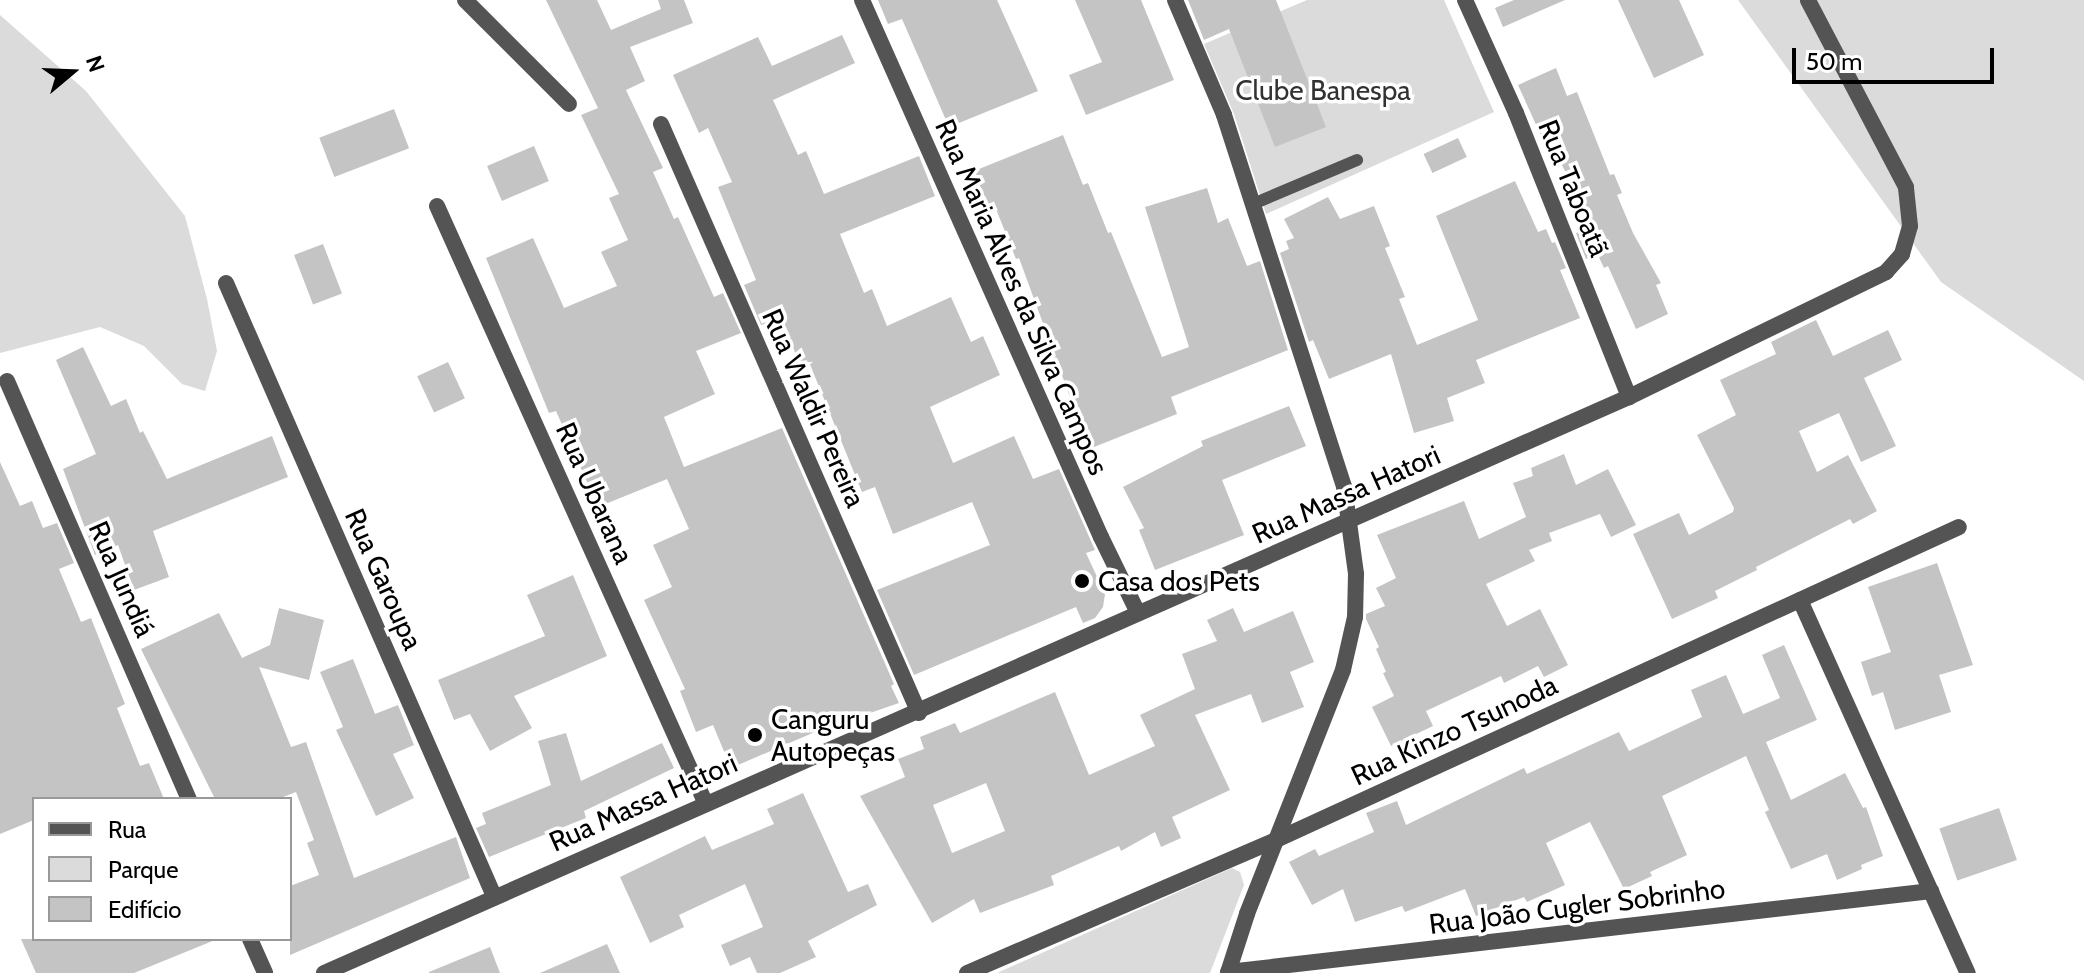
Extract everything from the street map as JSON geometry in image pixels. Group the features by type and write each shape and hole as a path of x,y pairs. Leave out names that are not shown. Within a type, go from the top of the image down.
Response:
{"street":[{"path":"465,0 569,104"},
{"name":"Rua Maria Alves da Silva Campos","path":"862,0 1094,523 1138,613"},
{"path":"1175,0 1224,115 1344,486 1356,574 1355,617 1343,670 1228,972"},
{"name":"Rua Taboatã","path":"1465,0 1516,113 1629,397"},
{"name":"Rua Massa Hatori","path":"324,973 705,802 919,713 1629,397 1886,272 1902,254 1911,212 1906,187 1808,0"},
{"name":"Rua Waldir Pereira","path":"661,124 919,713"},
{"name":"Rua Ubarana","path":"437,206 705,802"},
{"name":"Rua Garoupa","path":"226,283 494,896"},
{"name":"Rua Jundiá","path":"7,381 188,797"},
{"name":"Rua Kinzo Tsunoda","path":"967,973 1276,840 1959,527"},
{"path":"1800,600 1968,973"},
{"name":"Rua João Cugler Sobrinho","path":"1228,972 1292,969 1931,891"},
{"path":"251,941 265,973"}],"lane":[{"path":"1253,204 1357,160"}],"green space":[{"name":"Clube Banespa","path":"1307,0 1444,0 1494,112 1266,214 1234,114 1204,44"},
{"path":"1738,0 2084,0 2084,381 1941,282"},
{"path":"0,15 86,91 185,216 217,351 205,391 182,384 144,346 100,327 0,353"},
{"path":"1232,868 1240,872 1244,885 1210,973 997,973"}],"building":[{"path":"546,0 597,0 611,30 661,9 658,0 684,0 693,23 630,47 645,81 626,90 663,168 653,172 674,219 678,217 714,297 723,293 741,333 696,351 715,394 664,417 684,467 782,428 894,684 891,686 899,703 815,732 731,768 713,725 696,732 680,691 685,689 644,600 672,587 653,545 689,529 667,479 598,507 556,411 549,413 486,258 533,238 564,308 617,286 601,252 628,240 609,198 619,194 581,115 598,108"},
{"path":"878,0 997,0 1038,91 949,127 902,19 888,24"},
{"path":"1075,0 1141,0 1174,80 1086,115 1069,75 1102,62"},
{"path":"1188,0 1276,0 1326,127 1275,147 1229,29 1204,40"},
{"path":"1514,0 1565,0 1503,27 1495,8"},
{"path":"1618,0 1679,0 1704,55 1654,78"},
{"path":"842,35 855,63 773,100 798,155 806,151 824,194 919,156 935,196 840,234 864,293 872,289 887,326 951,297 971,342 983,336 1000,375 930,407 953,463 1014,436 1033,479 1059,469 1095,550 1086,553 1105,594 1103,607 1095,618 1083,623 1076,607 914,675 877,590 990,545 972,502 893,534 875,487 862,492 809,362 800,365 782,319 761,325 744,285 756,280 718,187 732,182 708,128 699,133 673,75 758,37 772,66"},
{"path":"1556,68 1567,96 1577,92 1610,175 1614,174 1622,193 1617,195 1633,233 1661,283 1656,285 1668,314 1636,329 1608,266 1604,268 1598,255 1586,259 1576,233 1592,226 1559,159 1553,162 1518,85"},
{"path":"394,109 409,148 334,177 319,138"},
{"path":"1063,135 1083,185 1088,183 1108,233 1111,232 1162,357 1189,347 1145,207 1207,188 1218,223 1228,218 1247,266 1260,261 1288,350 1171,397 1177,414 1089,449 1019,258 1016,259 996,209 990,211 974,171"},
{"path":"1458,138 1467,157 1432,173 1424,154"},
{"path":"534,146 549,181 502,201 487,166"},
{"path":"1515,181 1538,232 1546,229 1552,243 1555,242 1566,268 1560,270 1580,318 1476,360 1485,383 1447,398 1454,421 1414,433 1391,354 1329,379 1313,340 1309,342 1280,253 1289,249 1286,241 1294,238 1284,219 1328,197 1340,219 1374,206 1390,246 1385,248 1405,297 1399,299 1417,345 1478,320 1436,216"},
{"path":"323,244 342,293 313,305 294,255"},
{"path":"1816,320 1833,356 1888,330 1902,360 1864,378 1896,446 1861,462 1839,413 1799,431 1817,472 1848,455 1877,511 1853,524 1850,519 1756,567 1757,570 1715,591 1718,598 1672,619 1633,534 1679,513 1689,535 1733,512 1734,508 1697,435 1736,415 1720,380 1776,354 1771,342"},
{"path":"83,347 111,406 126,399 140,433 143,431 167,479 272,436 288,477 153,531 169,577 134,590 118,545 95,555 63,469 96,454 56,360"},
{"path":"448,362 465,398 434,413 417,376"},
{"path":"1289,406 1306,446 1222,480 1244,535 1155,570 1139,530 1144,528 1123,487 1203,446 1201,441"},
{"path":"1564,454 1576,485 1608,469 1636,525 1611,537 1600,514 1549,533 1552,541 1529,550 1535,561 1486,584 1507,626 1540,609 1568,665 1544,677 1538,666 1504,683 1501,676 1426,711 1433,726 1391,746 1372,707 1394,696 1383,673 1386,672 1376,649 1379,647 1366,619 1366,614 1385,606 1376,588 1396,578 1377,535 1464,501 1479,539 1526,517 1513,483 1533,476 1531,468"},
{"path":"0,462 20,506 32,501 43,528 57,523 74,563 59,569 81,622 91,618 125,704 117,708 140,766 149,763 163,797 32,797 32,821 0,834"},
{"path":"1937,563 1973,665 1939,675 1951,712 1895,730 1883,692 1872,696 1861,662 1891,652 1868,587"},
{"path":"573,575 607,656 514,696 532,728 490,751 470,714 454,720 438,680 545,636 527,595"},
{"path":"279,608 324,620 309,680 259,667 291,747 306,742 354,878 456,837 470,878 290,955 292,885 319,875 307,843 314,840 296,792 283,797 214,797 141,649 219,613 242,658 270,645"},
{"path":"1233,608 1244,632 1293,611 1314,662 1290,672 1304,707 1262,723 1251,694 1195,715 1230,790 1172,817 1181,838 1161,847 1155,832 1121,851 1119,846 1051,876 1054,885 980,913 974,899 932,923 860,796 905,777 898,759 924,749 920,737 955,723 960,733 1055,692 1089,775 1155,746 1140,715 1195,689 1182,654 1217,641 1207,620","holes":["986,783 1005,831 952,853 933,805"]},
{"path":"1784,645 1817,720 1766,742 1791,800 1845,773 1863,808 1866,807 1883,856 1837,880 1827,854 1791,869 1765,812 1769,810 1746,756 1662,796 1687,855 1650,872 1652,876 1624,889 1590,822 1546,843 1565,885 1527,902 1524,897 1476,916 1465,889 1405,912 1402,906 1355,922 1343,889 1312,905 1289,862 1315,849 1319,856 1374,832 1366,813 1397,801 1406,825 1524,768 1527,774 1619,732 1629,751 1702,717 1691,690 1726,675 1743,714 1780,698 1762,655"},
{"path":"353,659 375,714 398,705 414,745 393,754 414,798 376,816 336,730 343,727 320,672"},
{"path":"566,733 581,781 662,743 674,768 584,811 586,818 489,857 476,828 486,824 482,813 551,785 538,741"},
{"path":"803,793 848,892 868,884 877,905 808,941 816,957 780,973 757,973 750,957 730,966 721,945 763,927 745,884 679,915 684,927 650,943 620,877 705,836 712,850 774,824 767,809"},
{"path":"1999,808 2017,860 1957,881 1939,829"},
{"path":"21,939 213,941 134,973 36,973"},
{"path":"607,944 620,973 540,973"},
{"path":"490,947 500,973 429,973 429,972"}],"place":[{"name":"Casa dos Pets","path":"1082,581"},
{"name":"Canguru Autopeças","path":"755,735"}]}
